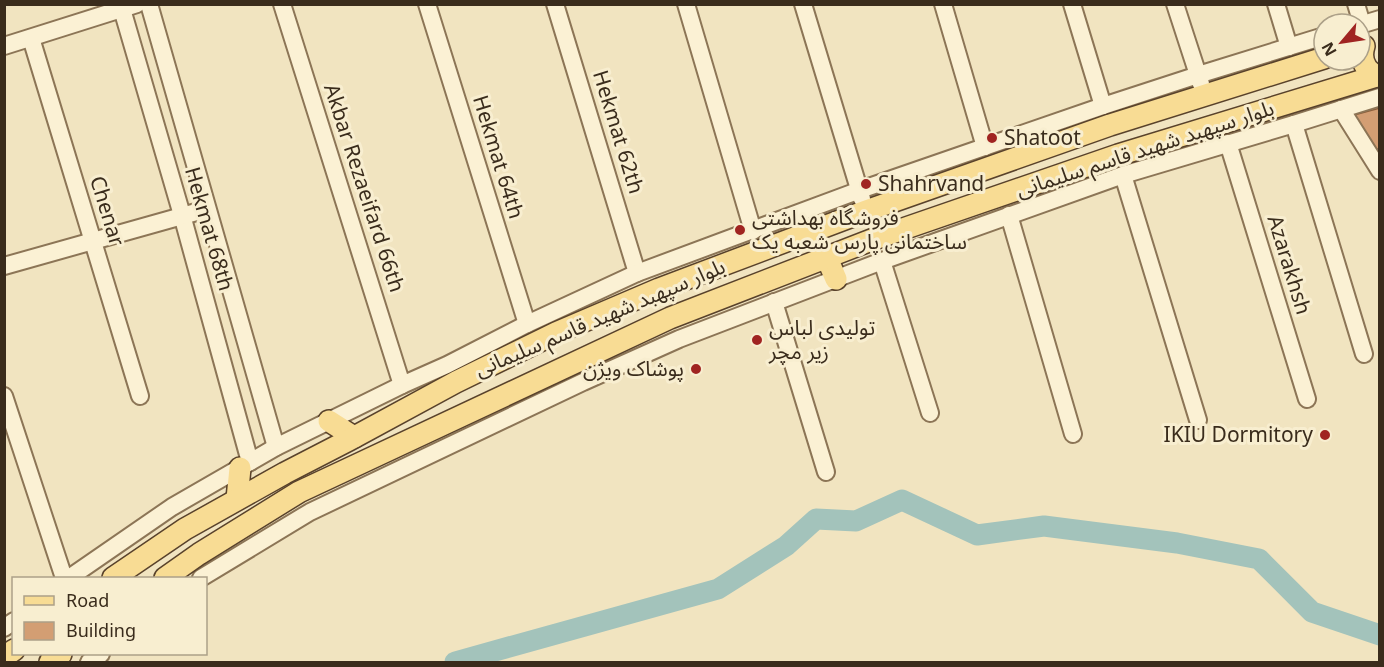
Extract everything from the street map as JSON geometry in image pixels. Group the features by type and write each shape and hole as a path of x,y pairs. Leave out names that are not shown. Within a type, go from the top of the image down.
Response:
{"main road":[{"name":"بلوار سپهبد شهید قاسم سلیمانی","path":"116,577 185,529 237,499 456,382 556,333 863,201 1312,62"},
{"path":"1339,72 1339,99"},
{"name":"بلوار سپهبد شهید قاسم سلیمانی","path":"168,577 199,554 299,492 670,318 874,239 1118,155 1185,146 1339,99 1379,83"},
{"path":"827,258 836,279"},
{"path":"556,333 554,343 557,352 564,360 573,363"},
{"path":"528,346 542,359 543,378"},
{"path":"329,421 354,437"},
{"path":"237,499 245,465"}],"street":[{"name":"Hekmat 68th","path":"149,4 276,447"},
{"name":"Akbar Rezaeifard 66th","path":"282,4 402,385"},
{"name":"Hekmat 64th","path":"427,4 527,324"},
{"name":"Hekmat 62th","path":"555,4 637,273"},
{"path":"686,4 753,231"},
{"path":"803,4 863,201"},
{"path":"943,4 985,147"},
{"path":"1072,4 1103,106"},
{"path":"1175,4 1205,96"},
{"path":"1276,4 1289,47"},
{"name":"Hekmat 68th","path":"122,8 232,399 245,465"},
{"path":"4,46 122,8"},
{"name":"Chenar","path":"31,38 140,396"},
{"path":"70,577 172,507 276,447 527,324 637,273 753,231 863,201 985,147 1103,106 1312,40"},
{"path":"204,577 310,512 583,381 774,302 1123,175 1185,146 1228,144 1294,124 1339,99 1380,171"},
{"path":"1294,124 1364,354"},
{"name":"Azarakhsh","path":"1228,144 1306,399"},
{"path":"1123,175 1198,420"},
{"path":"4,266 207,209"},
{"path":"1009,215 1073,434"},
{"path":"882,261 930,413"},
{"path":"774,302 826,472"},
{"path":"221,360 248,351"},
{"path":"232,399 259,391"},
{"path":"4,396 66,577"}],"building":[{"path":"1380,108 1380,149 1374,149 1354,115"}],"waterway":[{"path":"455,662 718,589 786,546 816,519 856,521 902,500 977,535 1044,526 1177,543 1259,559 1312,612 1380,635"}],"place":[{"name":"Shatoot","path":"992,138"},
{"name":"Shahrvand","path":"866,184"},
{"name":"فروشگاه بهداشتی ساختمانی پارس شعبه یک","path":"740,230"},
{"name":"تولیدی لباس زیر مچر","path":"757,340"},
{"name":"پوشاک ویژن","path":"696,369"},
{"name":"IKIU Dormitory","path":"1325,435"}]}
